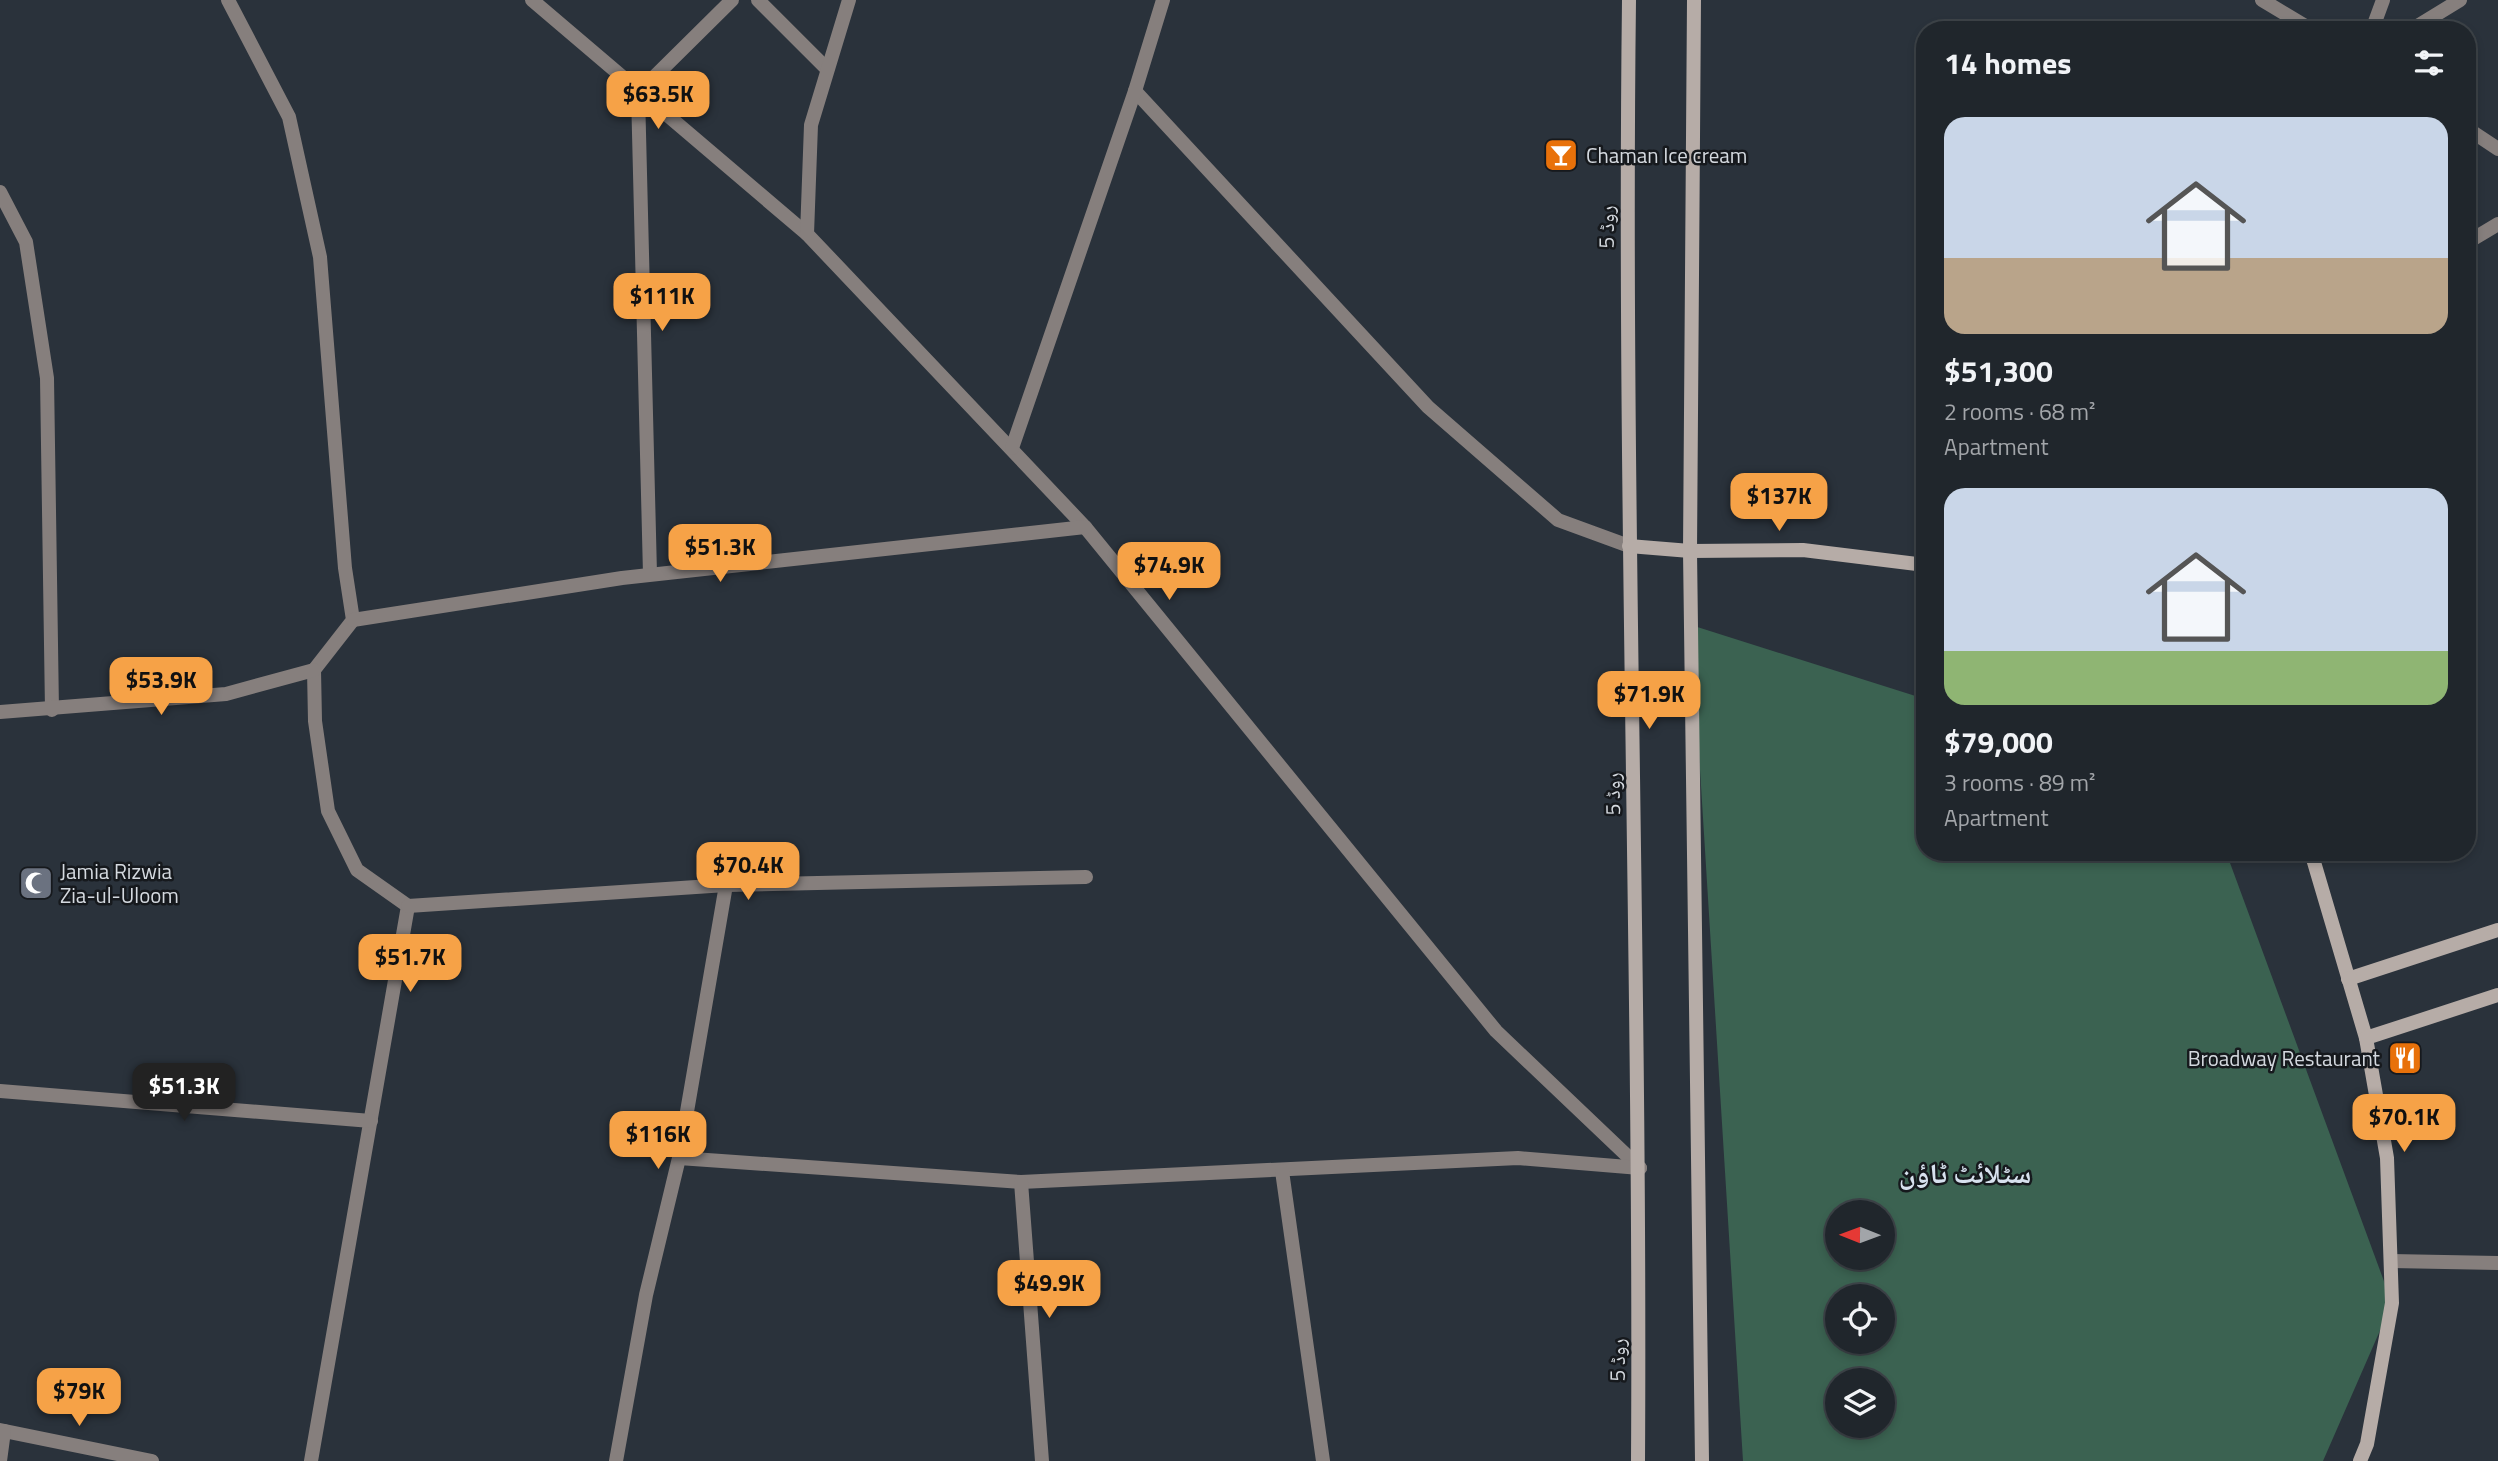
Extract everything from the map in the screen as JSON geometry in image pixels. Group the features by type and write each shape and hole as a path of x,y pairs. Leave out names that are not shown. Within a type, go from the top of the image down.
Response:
{"main road":[{"name":"روڈ 5","path":"1629,0 1629,546 1640,1168 1638,1461"},
{"path":"1694,0 1690,551 1702,1461"},
{"path":"1629,546 1690,551 1803,550 1916,564"},
{"path":"2314,861 2366,1038 2387,1158 2392,1303 2367,1444 2360,1461"},
{"path":"2348,979 2498,930"},
{"path":"2366,1038 2498,995"}],"street":[{"path":"532,0 638,93 807,234 1012,448 1085,527 1496,1031 1640,1168"},
{"path":"650,574 638,93 732,0"},
{"path":"758,0 827,69"},
{"path":"807,234 811,125 849,0"},
{"path":"1012,448 1136,91 1163,0"},
{"path":"2262,0 2297,21"},
{"path":"2375,21 2383,0"},
{"path":"2426,21 2460,0"},
{"path":"233,2 289,117 320,257 345,568 353,620"},
{"path":"1136,91 1428,407 1558,520 1629,546"},
{"path":"2476,134 2498,149"},
{"path":"0,192 26,242 47,377 52,710"},
{"path":"2476,237 2498,224"},
{"path":"0,712 52,710 226,694 314,670 353,620 650,574 1085,527"},
{"path":"314,670 315,721 328,811 357,870 408,906 726,885 1086,877"},
{"path":"616,1461 646,1295 679,1158 726,885"},
{"path":"311,1461 408,906"},
{"path":"0,1090 371,1121"},
{"path":"679,1158 1021,1182 1518,1158 1640,1168"},
{"path":"1282,1171 1322,1461"},
{"path":"1021,1182 1042,1461"},
{"path":"2391,1261 2498,1263"},
{"path":"0,1461 2,1431 152,1461"}],"green space":[{"path":"1691,625 1916,696 1916,861 2229,861 2392,1303 2323,1461 1743,1461"}],"place":[{"name":"Chaman Ice cream","path":"1561,155"},
{"name":"Jamia Rizwia Zia-ul-Uloom","path":"36,883"},
{"name":"Broadway Restaurant","path":"2405,1058"}],"district":[{"name":"سٹلائٹ ٹاؤن","path":"1965,1172"}]}
